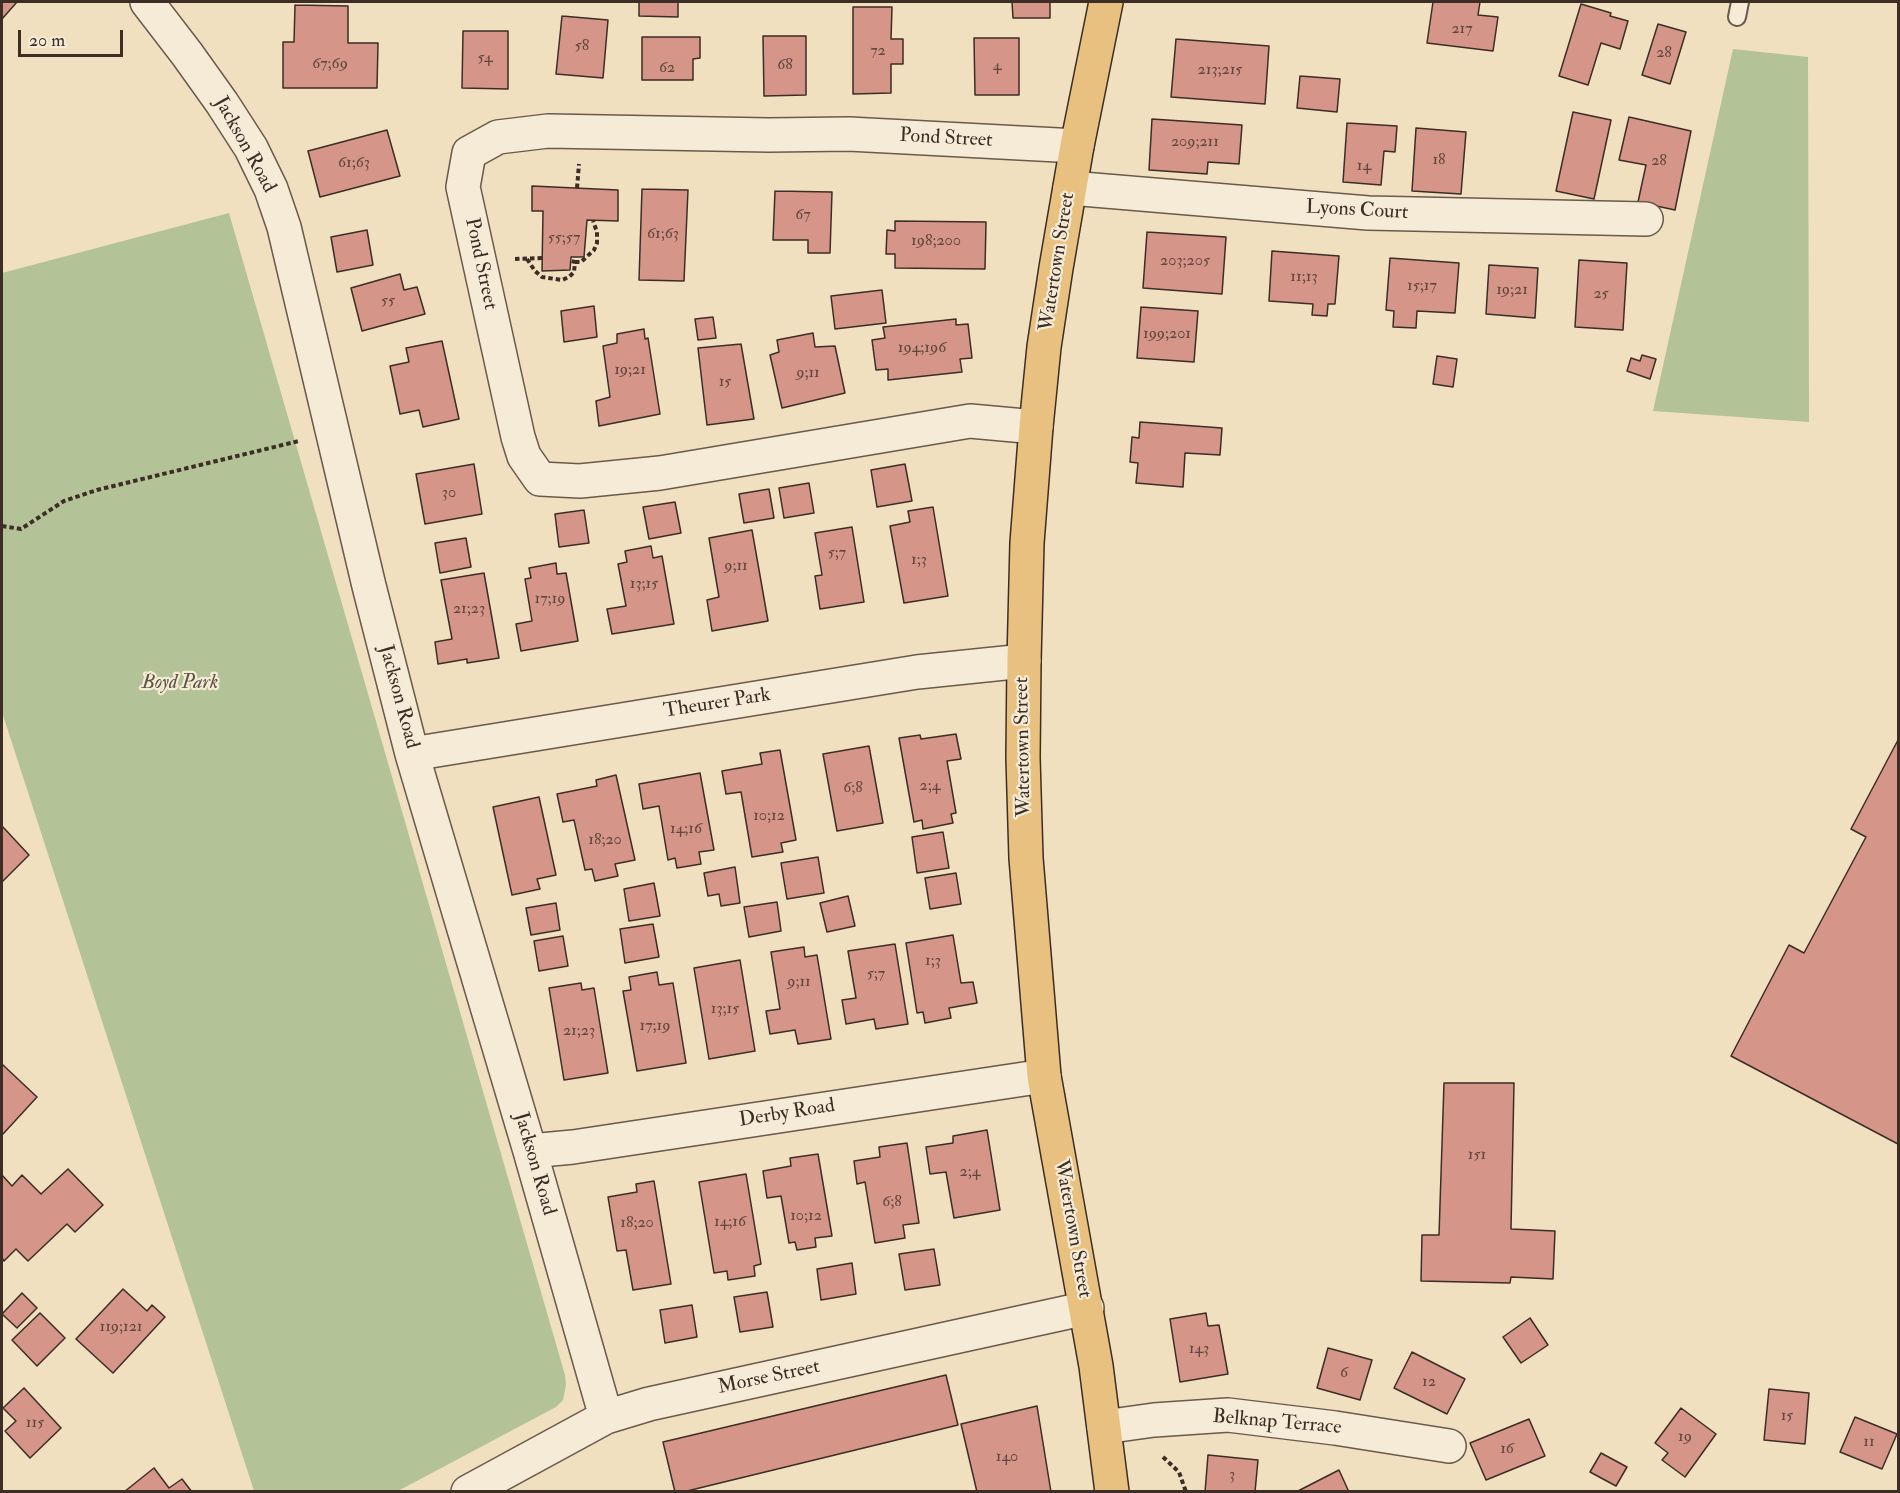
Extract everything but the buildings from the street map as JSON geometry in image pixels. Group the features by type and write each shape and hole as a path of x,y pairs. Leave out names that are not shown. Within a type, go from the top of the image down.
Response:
{"main road":[{"name":"Watertown Street","path":"1106,2 1077,146 1044,347 1027,543 1023,758 1026,858 1044,1076 1087,1308 1112,1491"}],"street":[{"name":"Jackson Road","path":"147,2 188,54 251,148 271,189 284,227 366,574 412,754 606,1417"},
{"name":"Pond Street","path":"1036,427 970,422 660,473 580,481 540,479 524,456 518,437 463,187 469,153 498,137 549,131 849,134 1077,146"},
{"name":"Lyons Court","path":"1070,188 1368,213 1646,219"},
{"name":"Theurer Park","path":"412,754 916,672 1024,661"},
{"name":"Derby Road","path":"530,1151 573,1147 1044,1076"},
{"name":"Morse Street","path":"468,1491 606,1417 649,1404 1087,1308"},
{"name":"Belknap Terrace","path":"1104,1427 1154,1420 1228,1415 1335,1428 1449,1446"}],"path":[{"path":"577,188 580,157"},
{"path":"527,259 542,277 562,280 569,277 574,272 573,261 581,262 594,250 597,243 597,232 593,221"},
{"path":"511,259 542,258"},
{"path":"2,526 21,529 64,501 97,490 302,441"},
{"path":"1163,1457 1179,1472 1186,1491"}],"green space":[{"path":"1733,49 1808,57 1809,422 1653,411"},
{"name":"Boyd Park","path":"229,213 565,1375 563,1400 556,1407 398,1491 254,1491 2,712 2,273"}]}
